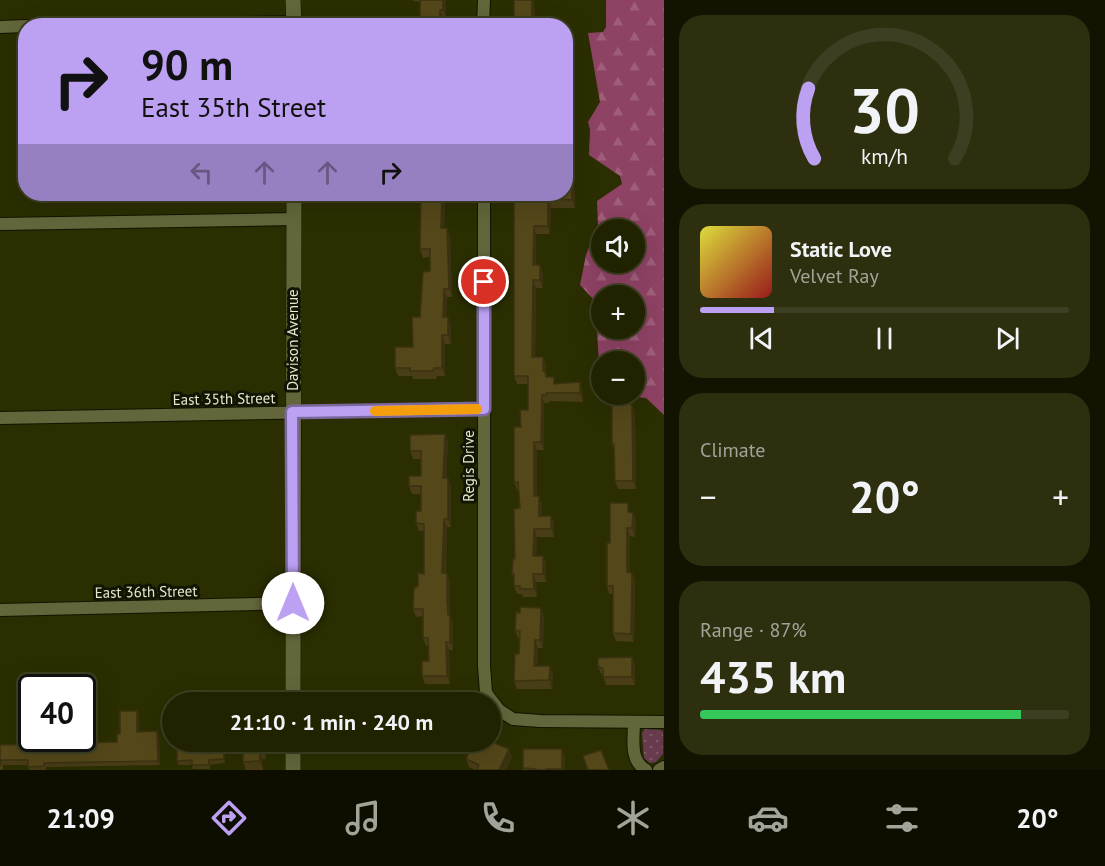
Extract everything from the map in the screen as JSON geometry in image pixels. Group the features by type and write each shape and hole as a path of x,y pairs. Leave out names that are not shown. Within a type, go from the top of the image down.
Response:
{"street":[{"path":"293,0 294,18"},
{"path":"483,18 484,0"},
{"path":"0,27 18,27"},
{"name":"Davison Avenue","path":"293,692 294,201"},
{"name":"Regis Drive","path":"484,201 484,681 486,692"},
{"path":"0,224 294,219"},
{"name":"East 35th Street","path":"0,418 484,409"},
{"name":"East 36th Street","path":"0,610 293,603"},
{"path":"501,711 506,716 524,721 664,722"},
{"path":"634,722 635,759 646,770"},
{"path":"293,752 293,770"},
{"path":"659,770 664,767"}],"shaded area":[{"path":"645,729 663,732 663,754 656,762 650,763 644,758 642,733"}],"green space":[{"path":"606,0 664,0 664,415 645,398 645,351 598,351 597,339 645,339 645,285 591,285 591,297 580,285 591,243 591,273 645,273 645,219 598,219 597,201 622,184 620,176 589,155 588,122 600,102 588,33 603,32 606,27"}],"building":[{"path":"420,0 443,0 440,18 420,18"},
{"path":"514,0 532,0 532,18 514,18"},
{"path":"421,201 442,201 441,228 447,228 449,289 444,289 443,317 448,317 448,335 442,335 442,368 434,368 433,371 410,371 410,368 395,368 395,347 413,347 412,317 420,317 423,272 430,271 430,249 420,249"},
{"path":"514,201 548,201 548,226 534,226 533,265 540,265 540,280 533,280 532,357 543,357 543,371 546,377 554,377 554,384 580,382 580,393 542,395 541,442 534,442 534,496 539,496 539,516 551,516 551,529 534,529 533,556 543,556 543,574 533,574 534,589 520,589 520,586 514,586 514,574 512,574 513,559 515,559 514,509 520,508 518,482 514,482 514,427 521,427 520,410 528,410 528,376 514,376"},
{"path":"612,405 632,405 633,481 615,481 614,444 612,444"},
{"path":"445,434 443,478 448,478 448,519 444,519 442,573 447,573 447,602 448,615 450,615 450,642 446,642 447,676 422,676 422,661 429,661 428,638 423,638 423,609 413,609 414,588 418,586 418,573 424,574 424,524 416,523 416,511 421,511 421,486 409,486 409,476 421,476 421,451 410,451 410,435"},
{"path":"610,503 628,503 628,512 633,513 632,528 627,528 627,572 632,573 631,634 613,633 613,586 607,586"},
{"path":"520,607 541,608 540,640 535,640 534,666 550,666 549,680 514,681 515,654 519,654 520,631 515,630 516,612 520,613"},
{"path":"632,657 632,677 603,677 603,669 598,666 598,658"},
{"path":"120,711 137,711 137,732 157,731 158,761 44,763 44,766 28,767 28,760 1,760 0,765 0,745 18,745 18,752 96,752 96,743 117,742 117,734 120,734"},
{"path":"501,746 509,749 499,770 477,770 479,765 466,759 469,752 501,752"},
{"path":"523,749 562,749 562,769 523,768"},
{"path":"601,750 609,770 588,770 583,756"},
{"path":"177,752 224,752 224,759 209,760 209,765 192,765 192,760 177,761"},
{"path":"243,752 260,752 260,761 243,762"}],"slow traffic":[{"path":"375,411 477,409"}],"route":[{"path":"293,603 292,412 484,409 484,282"}]}
